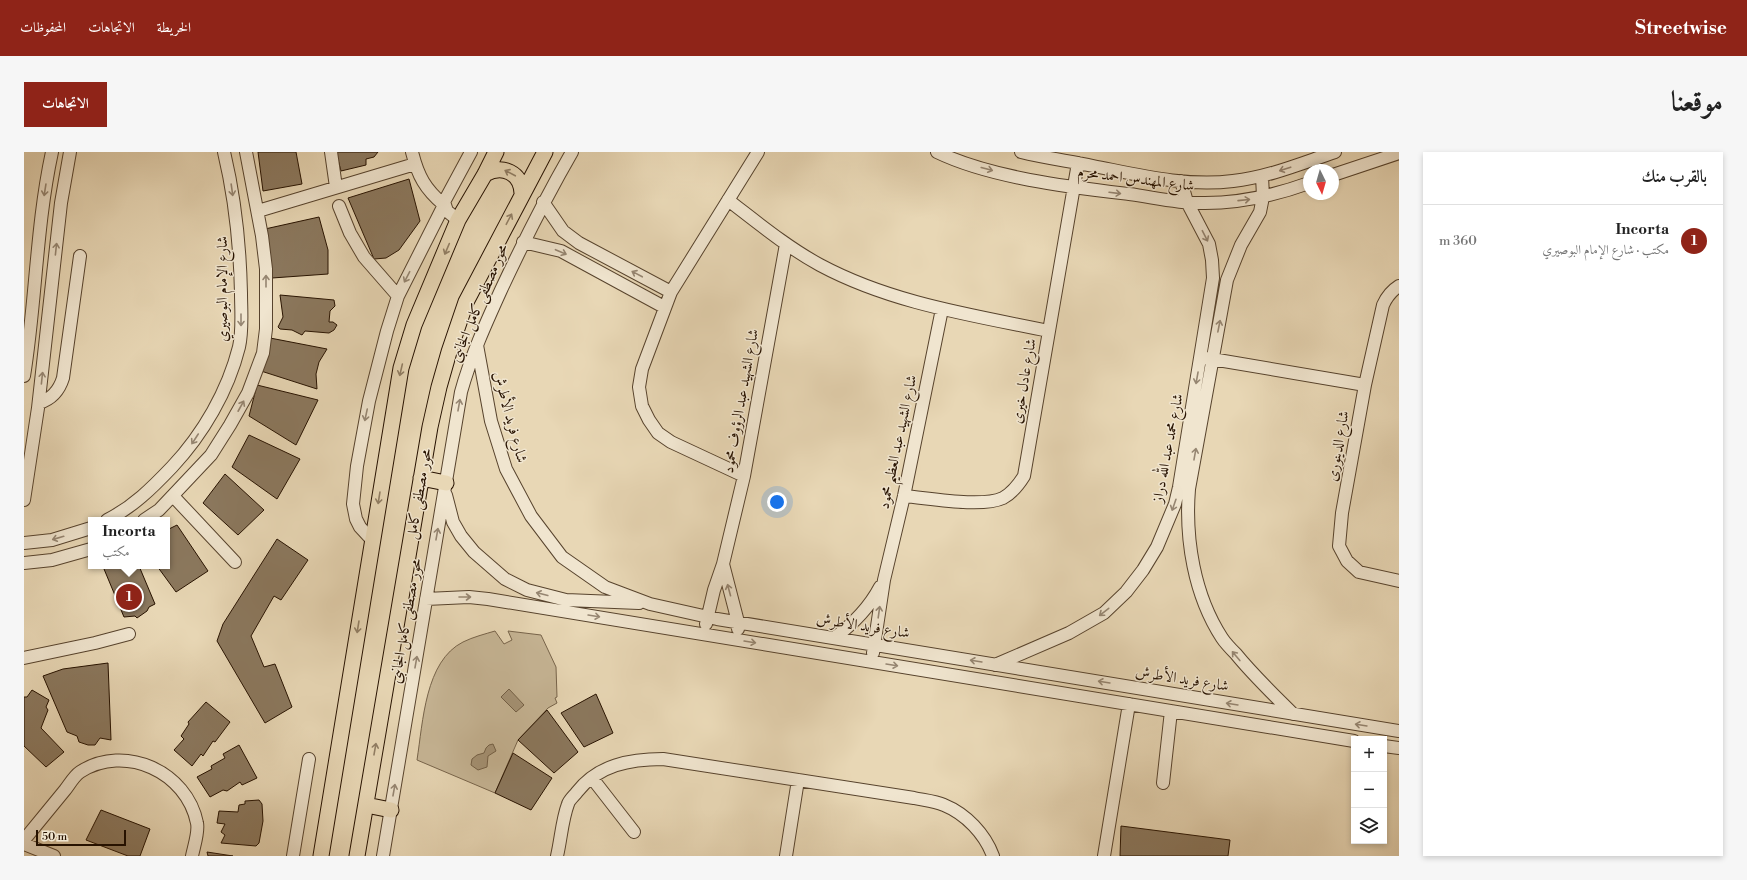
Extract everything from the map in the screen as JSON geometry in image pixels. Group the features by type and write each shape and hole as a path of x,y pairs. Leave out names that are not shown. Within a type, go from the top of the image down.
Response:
{"main road":[{"path":"321,856 401,368 414,325 458,220 486,174 496,152"},
{"name":"محور مصطفى كامل","path":"357,856 421,478 439,387 466,302 522,193 545,152"},
{"path":"486,174 492,170 507,170 519,179 522,186 522,193"},
{"path":"421,478 445,487"},
{"path":"366,805 391,810"}],"street":[{"path":"24,376 29,348 44,199 52,152"},
{"path":"24,500 39,403 61,203 70,152"},
{"name":"شارع الإمام البوصيري","path":"113,517 145,495 192,444 227,384 239,346 241,312 239,234 229,172 224,152"},
{"path":"148,517 159,510 211,455 248,393 263,353 266,328 266,269 258,211 246,152"},
{"path":"331,152 336,187"},
{"path":"372,540 365,534 356,519 353,510 353,498 357,466 369,401 383,345 398,296 444,205 445,198 471,152"},
{"name":"محور مصطفى كامل الجانبى","path":"383,856 461,392 477,345 523,242 543,202 572,152"},
{"path":"744,476 671,442 658,432 649,420 642,406 639,387 642,369 664,307 758,152"},
{"name":"شارع المهندس احمد محرم","path":"937,152 965,163 1006,174 1073,187 1187,202 1218,202 1263,197 1303,186"},
{"name":"شارع المهندس احمد محرم","path":"1021,152 1072,159 1148,177 1181,181 1215,182 1234,181 1262,176 1335,152"},
{"path":"1339,173 1399,153"},
{"path":"258,211 336,187 413,158 425,186 430,193 458,220"},
{"name":"شارع عادل خيرى","path":"904,496 981,503 1004,497 1017,487 1024,476 1073,187 1072,159"},
{"name":"شارع محمد عبد الله دراز","path":"1262,176 1263,197 1260,212 1241,245 1227,280 1207,358 1184,488 1196,579 1206,607 1222,639 1251,673 1293,714"},
{"name":"شارع محمد عبد الله دراز","path":"1181,181 1187,202 1209,244 1212,260 1213,278 1207,358"},
{"path":"728,200 786,244 819,264 854,282 883,293 942,309 1049,332"},
{"path":"543,202 563,231 579,244 672,292"},
{"path":"339,206 350,233 364,257 398,296"},
{"path":"523,242 561,251 664,307"},
{"name":"شارع الشهيد عبد الرؤوف محمود","path":"711,635 706,625 707,617 723,564 744,476 786,244"},
{"path":"39,403 54,395 63,378 80,256"},
{"path":"1213,278 1227,280"},
{"name":"شارع الدينورى","path":"1399,286 1392,290 1383,305 1365,385 1342,513 1340,546 1346,561 1359,572 1399,581"},
{"name":"شارع الشهيد عبد العظيم محمود","path":"872,662 884,580 904,496 942,309"},
{"name":"شارع فريد الأطرش","path":"477,345 485,396 506,470 531,516 562,557 605,587 650,604 707,617 1397,730"},
{"path":"1207,358 1365,385"},
{"path":"445,487 453,522 461,536 474,552 505,579 527,590 566,600 650,604"},
{"name":"شارع محمد عبد الله دراز","path":"995,664 1069,633 1104,613 1126,592 1143,570 1157,547 1175,504 1184,488"},
{"path":"173,496 235,562"},
{"path":"38,562 34,556 34,549 38,543 88,529"},
{"path":"24,543 42,542"},
{"path":"24,563 52,560 88,550"},
{"name":"شارع الشهيد عبد الرؤوف محمود","path":"723,564 738,622"},
{"name":"شارع الشهيد عبد العظيم محمود","path":"834,638 846,629 868,607 884,580"},
{"path":"426,599 469,597 488,599 1351,741"},
{"path":"731,639 738,630 738,622"},
{"path":"24,658 88,645 129,634"},
{"path":"1203,716 1206,699"},
{"path":"1104,856 1129,704"},
{"path":"1163,783 1171,711"},
{"path":"1387,746 1399,748"},
{"path":"293,856 309,758"},
{"path":"558,856 568,803 581,786 598,772 618,763 639,759 662,759 914,798 943,805 962,815 978,830 993,856"},
{"path":"24,840 79,773 100,764 123,761 138,762 153,767 166,775 178,785 187,797 194,810 198,825 192,856"},
{"path":"592,778 634,832"},
{"path":"786,856 798,780"},
{"path":"24,844 54,856"}],"shaded area":[{"path":"495,631 504,644 512,640 508,631 541,635 556,667 557,697 555,698 557,703 548,708 518,740 495,793 417,760 428,694 433,678 441,663 450,651 463,642"},
{"path":"509,689 524,705 516,712 501,697"},
{"path":"493,744 496,751 488,756 487,767 478,770 471,765 472,759 477,755 484,753 489,745"}],"building":[{"path":"258,152 296,152 302,184 263,191"},
{"path":"336,152 378,152 374,157 366,159 366,165 341,171"},
{"path":"409,179 420,221 399,250 386,258 374,259 348,198"},
{"path":"319,217 328,250 328,274 272,278 265,229"},
{"path":"280,295 334,300 335,306 330,311 329,322 333,322 337,325 334,330 329,333 305,331 302,335 292,330 280,329 278,327 283,317"},
{"path":"270,338 327,349 319,362 316,374 317,389 261,371"},
{"path":"257,385 318,400 296,445 249,416"},
{"path":"249,435 300,459 277,499 232,467"},
{"path":"225,474 264,510 238,535 203,503"},
{"path":"177,525 208,571 176,592 159,569 170,569 170,528"},
{"path":"277,539 308,560 281,600 274,596 251,636 264,667 275,664 292,707 265,723 217,641 223,624"},
{"path":"104,569 140,569 155,604 149,607 147,611 137,618 135,616 124,617"},
{"path":"108,663 111,740 100,738 95,745 88,745 79,742 77,736 67,732 43,676 63,669"},
{"path":"32,690 49,700 46,707 48,710 41,728 64,752 46,767 24,746 24,697 27,697"},
{"path":"596,694 613,733 584,747 561,713"},
{"path":"206,702 230,722 215,742 213,741 203,756 201,754 192,766 174,750 184,739 181,736 189,724 188,722"},
{"path":"547,710 578,752 554,773 518,740"},
{"path":"239,745 257,778 242,785 240,782 227,791 223,790 210,797 197,777 212,769 211,766 225,758 223,754"},
{"path":"513,753 552,778 531,810 495,793"},
{"path":"259,800 262,804 263,821 259,843 256,846 221,843 225,835 221,832 225,824 217,823 219,811 238,812 239,805 245,804 245,801"},
{"path":"101,810 150,829 140,856 128,856 86,840"},
{"path":"1121,826 1230,840 1228,856 1120,856"},
{"path":"207,852 233,856 208,856"}],"place":[{"name":"Incorta","path":"129,597"}]}
